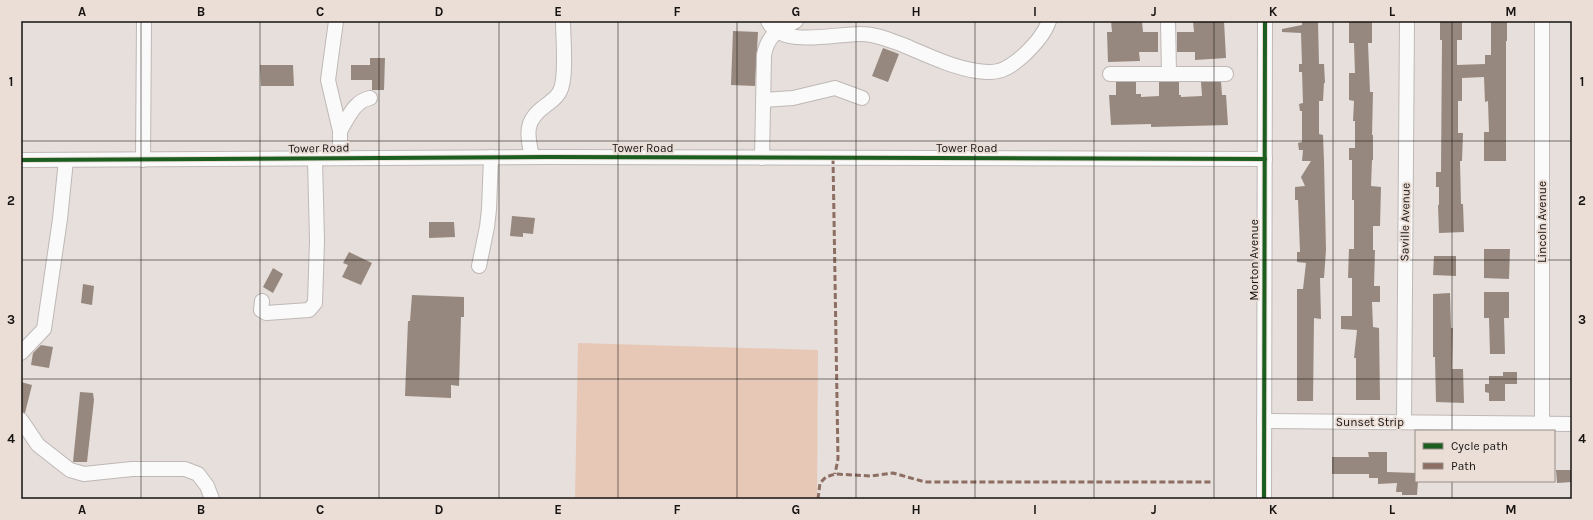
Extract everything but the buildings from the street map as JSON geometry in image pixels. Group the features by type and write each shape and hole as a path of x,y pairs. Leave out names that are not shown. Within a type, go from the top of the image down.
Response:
{"street":[{"path":"144,21 144,160"},
{"path":"336,21 328,80 340,131 340,158"},
{"path":"532,157 529,144 528,127 532,117 554,99 560,91 563,73 563,21"},
{"path":"772,26 796,21"},
{"path":"772,26 799,38 852,34 876,35 953,65 990,72 998,72 1021,57 1042,35 1049,21"},
{"path":"1168,21 1169,74"},
{"name":"Morton Avenue","path":"1264,499 1265,21"},
{"name":"Saville Avenue","path":"1404,422 1407,21"},
{"name":"Lincoln Avenue","path":"1542,21 1542,424"},
{"path":"762,158 764,55 766,43 772,26"},
{"path":"1110,74 1226,74"},
{"path":"763,100 784,100 835,88 862,98"},
{"path":"340,131 358,102 363,99 370,98"},
{"path":"479,266 489,209 491,157"},
{"name":"Tower Road","path":"21,160 491,157 1264,159"},
{"path":"262,301 260,310 266,313 309,310 315,304 317,241 315,159"},
{"path":"21,352 44,329 60,219 66,160"},
{"path":"21,420 38,444 70,470 84,474 132,468 185,469 198,474 207,486 212,499"},
{"name":"Sunset Strip","path":"1264,421 1572,424"}],"shaded area":[{"path":"578,343 818,350 817,499 575,499"}],"marked path":[{"path":"833,158 838,459 835,474"},
{"path":"818,499 820,483 826,477 835,474 871,476 893,473 925,482 1213,482"}],"cycle path":[{"path":"1264,499 1265,21"},
{"path":"21,160 547,157 1265,159"}]}
